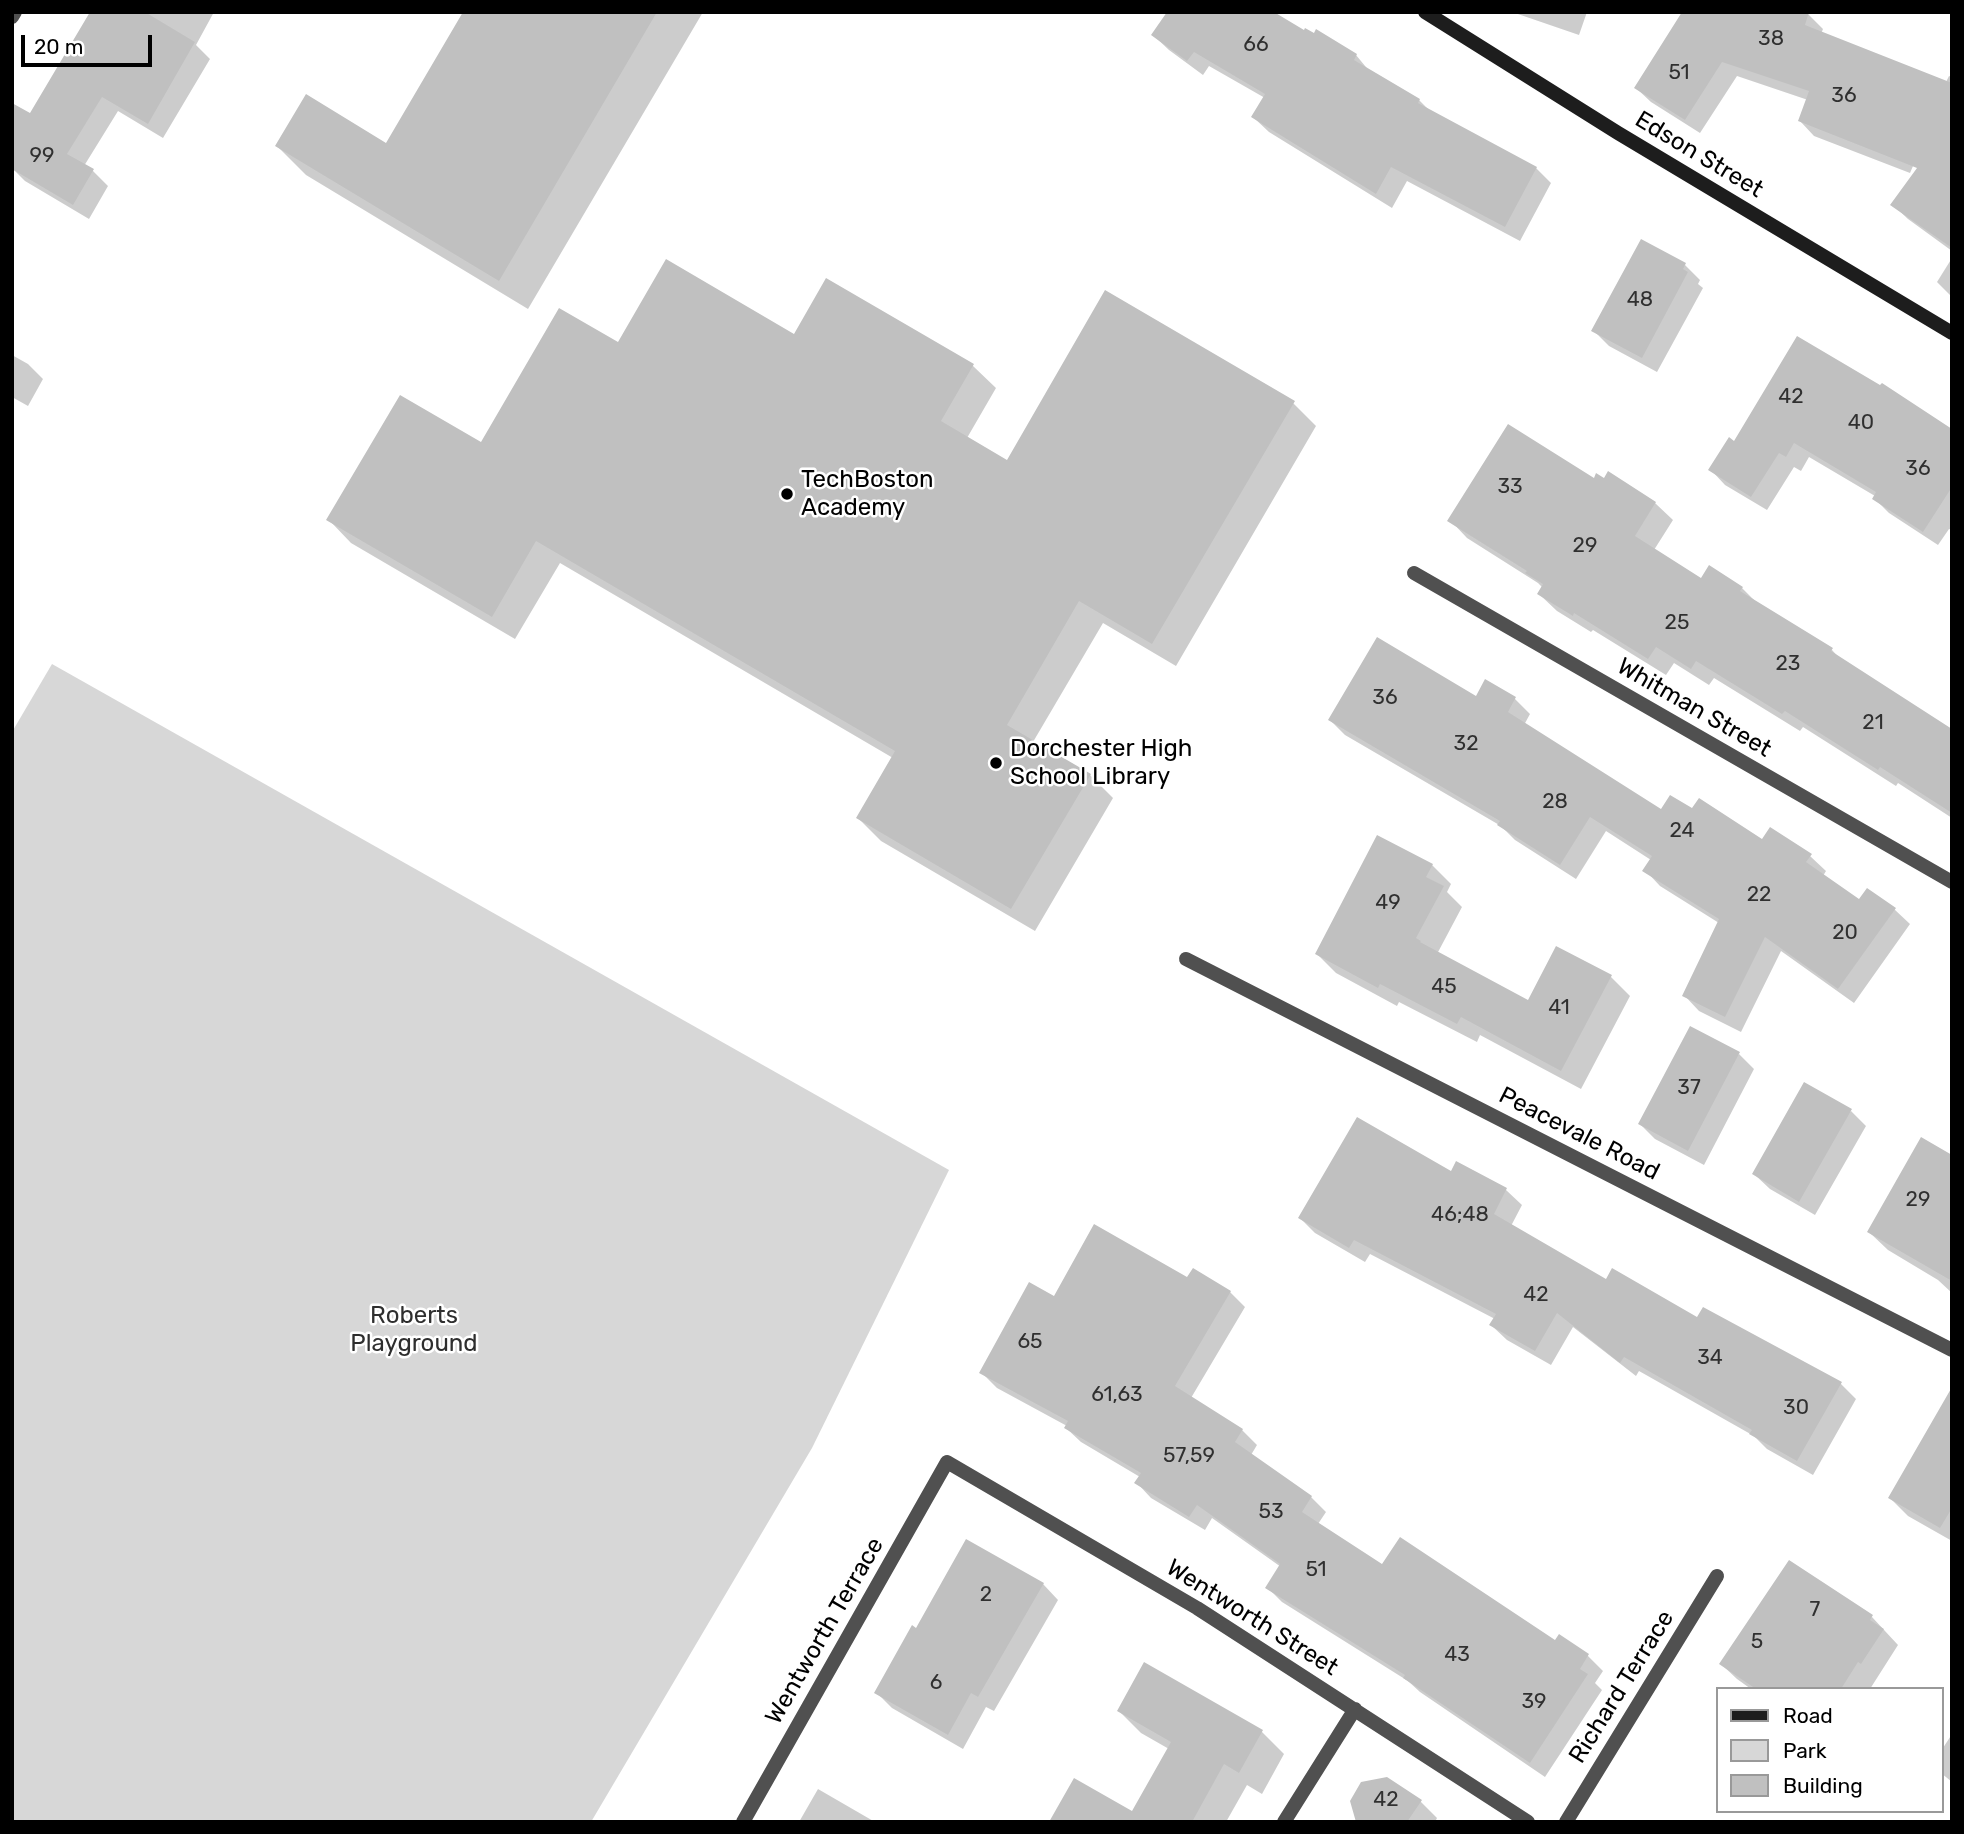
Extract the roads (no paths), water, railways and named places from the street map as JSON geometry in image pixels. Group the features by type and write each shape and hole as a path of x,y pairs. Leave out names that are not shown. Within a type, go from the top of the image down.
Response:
{"street":[{"path":"12,17 15,12"},
{"name":"Edson Street","path":"1425,12 1618,133 1952,333"},
{"name":"Whitman Street","path":"1414,573 1952,882"},
{"name":"Peacevale Road","path":"1186,959 1952,1350"},
{"name":"Wentworth Street","path":"947,1462 1197,1608 1528,1822"},
{"name":"Wentworth Terrace","path":"743,1822 947,1462"},
{"name":"Richard Terrace","path":"1566,1822 1717,1576"},
{"path":"1284,1822 1355,1709"}],"place":[{"name":"TechBoston Academy","path":"787,494"},
{"name":"Dorchester High School Library","path":"996,763"}],"park label":[{"name":"Roberts Playground","path":"414,1330"}]}
